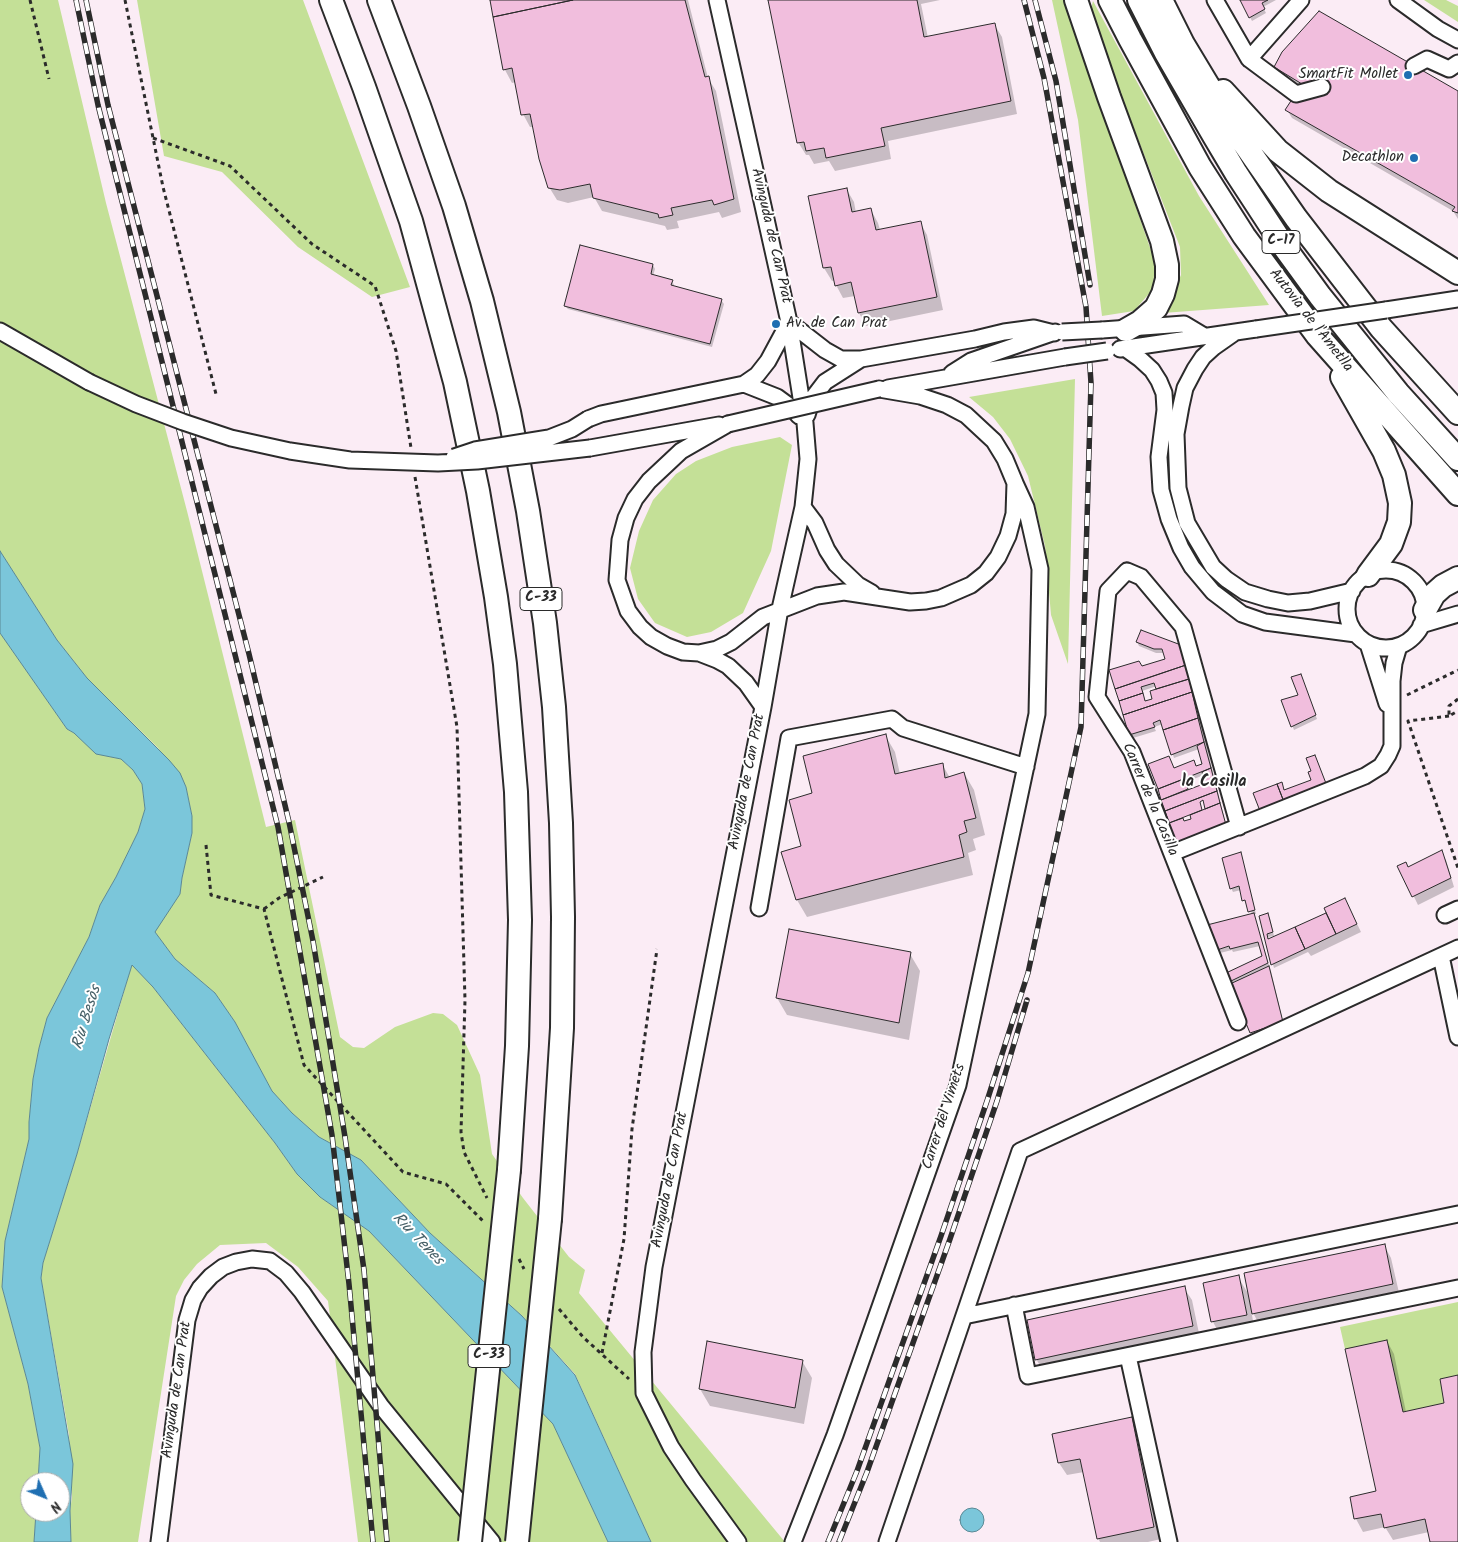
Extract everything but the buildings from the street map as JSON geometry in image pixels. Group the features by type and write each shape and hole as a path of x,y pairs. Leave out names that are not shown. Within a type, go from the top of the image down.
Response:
{"highway":[{"name":"C-33","path":"331,0 411,221 455,382 478,491 505,664 516,792 520,920 517,1046 509,1170 470,1542"},
{"name":"C-33","path":"379,0 454,206 482,301 509,412 525,493 545,623 554,707 561,823 563,917 562,1028 550,1220 517,1542"},
{"path":"1076,0 1109,97 1162,241 1167,265 1167,279 1163,294 1156,308 1140,322 1126,339"},
{"name":"Autovia de l'Ametlla","path":"1110,0 1200,167 1244,236 1317,335 1458,494"},
{"name":"Autovia de l'Ametlla","path":"1139,0 1166,53 1214,136 1285,248 1320,296 1398,393 1458,459"},
{"path":"1161,0 1183,44 1236,132 1296,218 1380,328 1458,413"},
{"path":"1183,44 1217,85 1278,151 1329,191 1458,273"},
{"path":"1317,335 1384,450 1394,475 1400,503 1399,522 1391,544 1368,575"},
{"path":"1423,618 1434,594 1443,586 1458,578"}],"street":[{"name":"Avinguda de Can Prat","path":"717,0 789,322 805,422 808,459 803,507 780,609 763,707 654,1267 643,1352 644,1393 671,1447 692,1480 738,1542"},
{"path":"1215,0 1249,59 1296,94 1322,87"},
{"path":"1249,59 1301,0"},
{"path":"1398,0 1438,29 1458,40"},
{"path":"1414,66 1428,60 1449,69 1458,63"},
{"path":"0,331 89,382 128,400 183,422 232,438 290,451 350,460 438,463 504,459 590,448 728,424 880,389 1107,351 1126,339 1184,324 1204,336 1458,299"},
{"path":"438,463 475,450 549,438 601,414 744,384 756,375 768,361 789,322 825,350 841,359 862,359 1034,328 1058,332 1102,330 1126,339 1140,359 1152,370 1164,392 1159,457 1161,490 1169,519 1181,548 1197,573 1213,592 1242,614 1265,622 1356,634"},
{"path":"946,377 970,361 1058,332"},
{"path":"1234,333 1214,347 1199,363 1185,388 1176,434 1178,488 1187,523 1213,567 1226,579 1246,592 1288,603 1352,591"},
{"path":"805,422 812,399 825,382 862,359"},
{"path":"744,384 777,397 792,408 805,422"},
{"name":"Carrer del Vimets","path":"793,1542 835,1436 958,1085 1037,714 1040,570 1026,507 1005,459 994,441 966,415 947,405 920,396 880,389"},
{"path":"728,424 681,452 649,481 635,498 626,518 620,540 617,580 628,611 640,627 651,637 666,646 683,652 699,653 717,649 731,642 763,617 817,596 844,592 910,602 926,601 958,592 971,585 986,573 998,557 1008,536 1014,514 1015,484"},
{"path":"803,507 815,523 827,550 836,564 858,585 878,597"},
{"name":"Carrer de la Casilla","path":"1238,1022 1132,752 1097,697 1108,590 1127,571 1141,577 1184,627 1239,827"},
{"path":"1394,571 1410,579 1421,593 1423,618 1412,638 1399,646 1383,648 1368,644 1356,634 1348,618 1348,600 1352,591 1368,575 1376,572 1394,571"},
{"path":"1423,618 1458,614"},
{"path":"1368,644 1392,722"},
{"path":"1172,853 1365,776 1381,766 1392,746 1392,681 1394,662 1399,646"},
{"path":"699,653 728,666 746,683 763,707"},
{"path":"759,908 789,738 892,719 904,728 1026,767"},
{"path":"887,1542 1020,1151 1458,948"},
{"path":"1441,956 1458,1037"},
{"path":"964,1316 1458,1214"},
{"name":"Avinguda de Can Prat","path":"159,1542 187,1320 193,1300 200,1288 223,1267 252,1259 270,1261 286,1273 302,1292 382,1406 492,1542"},
{"path":"1014,1306 1028,1376 1458,1288"},
{"path":"1128,1356 1169,1542"}],"path":[{"path":"30,0 49,79"},
{"path":"125,0 163,187 216,394"},
{"path":"153,138 230,166 312,244 375,286 396,351 412,456"},
{"path":"415,475 458,727 465,1000 461,1132 464,1152 487,1198"},
{"path":"1405,696 1458,670"},
{"path":"1449,716 1449,706 1458,699"},
{"path":"1392,722 1449,716 1458,711"},
{"path":"1407,713 1408,721 1458,868"},
{"path":"206,845 211,895 264,910"},
{"path":"264,910 278,898 323,877"},
{"path":"264,910 304,1065 403,1172 446,1184"},
{"path":"644,1393 602,1354 624,1239 632,1129 657,949"},
{"path":"515,1251 524,1269"}],"green space":[{"path":"0,0 58,0 106,203 187,511 266,827 295,820 340,1037 353,1047 364,1048 395,1027 433,1013 443,1014 457,1025 480,1075 492,1154 523,1198 569,1257 585,1270 579,1293 785,1542 651,1542 575,1374 522,1316 430,1233 361,1160 319,1137 292,1113 272,1091 235,1022 215,993 175,959 154,931 180,894 192,833 192,816 186,787 158,748 87,678 57,640 0,551"},
{"path":"137,0 303,0 410,287 372,297 298,247 222,172 164,156"},
{"path":"1052,0 1064,0 1155,262 1153,289 1134,311 1102,316 1078,120"},
{"path":"1424,0 1446,0 1458,6 1458,22"},
{"path":"1093,1 1199,196 1269,305 1163,313 1181,275 1180,247 1124,103 1091,9"},
{"path":"1075,379 1068,664 1051,615 1045,546 1028,476 1010,439 993,417 969,397"},
{"path":"780,437 792,445 771,551 743,613 711,632 687,637 655,623 638,599 630,568 639,531 653,500 676,474 696,461 732,447"},
{"path":"0,633 67,729 96,753 121,759 133,770 142,784 145,809 138,832 100,905 89,937 47,1018 39,1048 33,1079 29,1139 5,1241 2,1287 28,1384 40,1448 39,1472 20,1472 20,1522 35,1522 34,1542 0,1542"},
{"path":"132,964 153,987 297,1174 320,1197 369,1231 553,1424 608,1542 358,1542 328,1301 298,1267 266,1243 220,1245 197,1264 184,1280 176,1296 138,1542 71,1542 70,1511 72,1497 69,1435 41,1278 43,1263"},
{"path":"1458,1302 1458,1375 1440,1379 1444,1403 1403,1412 1387,1340 1345,1349 1340,1327"}],"water":[{"path":"0,551 57,640 87,678 169,760 180,773 186,787 192,816 192,833 180,894 155,932 175,959 215,993 235,1022 272,1091 292,1113 319,1137 361,1160 430,1233 522,1316 575,1375 651,1542 608,1542 553,1424 369,1231 320,1197 297,1174 153,987 132,965 43,1263 41,1278 73,1464 70,1511 70,1472 39,1472 40,1448 28,1384 2,1287 5,1241 29,1139 33,1079 47,1018 89,937 100,905 138,832 145,809 142,784 133,770 121,759 96,754 74,733 67,729 0,633"},
{"path":"972,1508 981,1511 984,1520 981,1529 972,1532 963,1529 960,1520 963,1511"},
{"path":"70,1511 71,1542 34,1542 35,1522 70,1522"}],"railway":[{"path":"76,0 98,105 278,827 332,1135 349,1284 373,1542"},
{"path":"86,0 108,105 249,654 289,822 313,941 345,1137 364,1270 387,1542"},
{"path":"828,1542 857,1471 941,1236 1028,973 1081,727 1091,383 1086,307 1044,78 1024,0"},
{"path":"1035,0 1056,81 1090,285"},
{"path":"839,1542 867,1472 950,1239 997,1101 1027,1000"}],"place":[{"name":"SmartFit Mollet","path":"1408,75"},
{"name":"Decathlon","path":"1414,158"},
{"name":"Av. de Can Prat","path":"776,324"}],"district":[{"name":"la Casilla","path":"1214,783"}],"water label":[{"name":"Riu Besòs","path":"88,1018"},
{"name":"Riu Tenes","path":"417,1240"}]}
